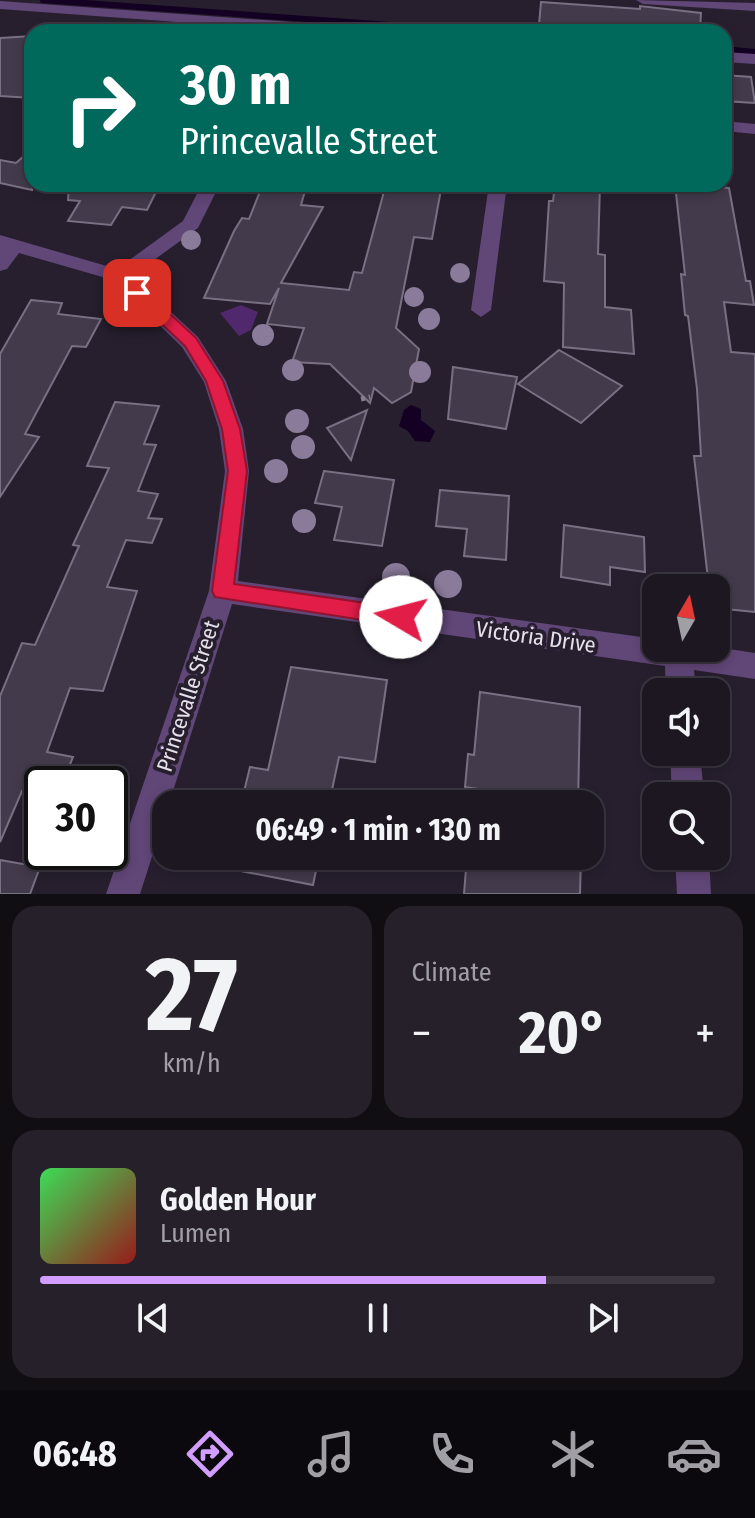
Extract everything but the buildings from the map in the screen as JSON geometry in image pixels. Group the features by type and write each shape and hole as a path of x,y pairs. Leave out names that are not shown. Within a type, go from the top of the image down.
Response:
{"street":[{"path":"643,0 755,7"},
{"path":"0,5 265,24"},
{"path":"732,58 755,59"},
{"path":"732,127 755,129"},
{"path":"120,276 191,224 207,192"},
{"path":"481,310 497,192"},
{"path":"0,265 8,242"},
{"name":"Princevalle Street","path":"8,242 120,276 190,342 215,381 231,429 237,471 223,591 123,894"},
{"name":"Victoria Drive","path":"223,591 642,653"},
{"name":"Victoria Drive","path":"717,662 755,666"},
{"path":"693,870 694,894"}],"path":[{"path":"361,399 370,397"}],"shaded area":[{"path":"241,305 258,312 251,330 239,336 220,313"},
{"path":"411,405 421,409 421,420 435,431 430,442 415,441 408,431 399,426 404,410"}],"waterway":[{"path":"43,0 377,24"},
{"path":"732,50 755,52"}],"route":[{"path":"137,293 190,342 215,381 231,429 237,471 223,591 401,617"}]}
